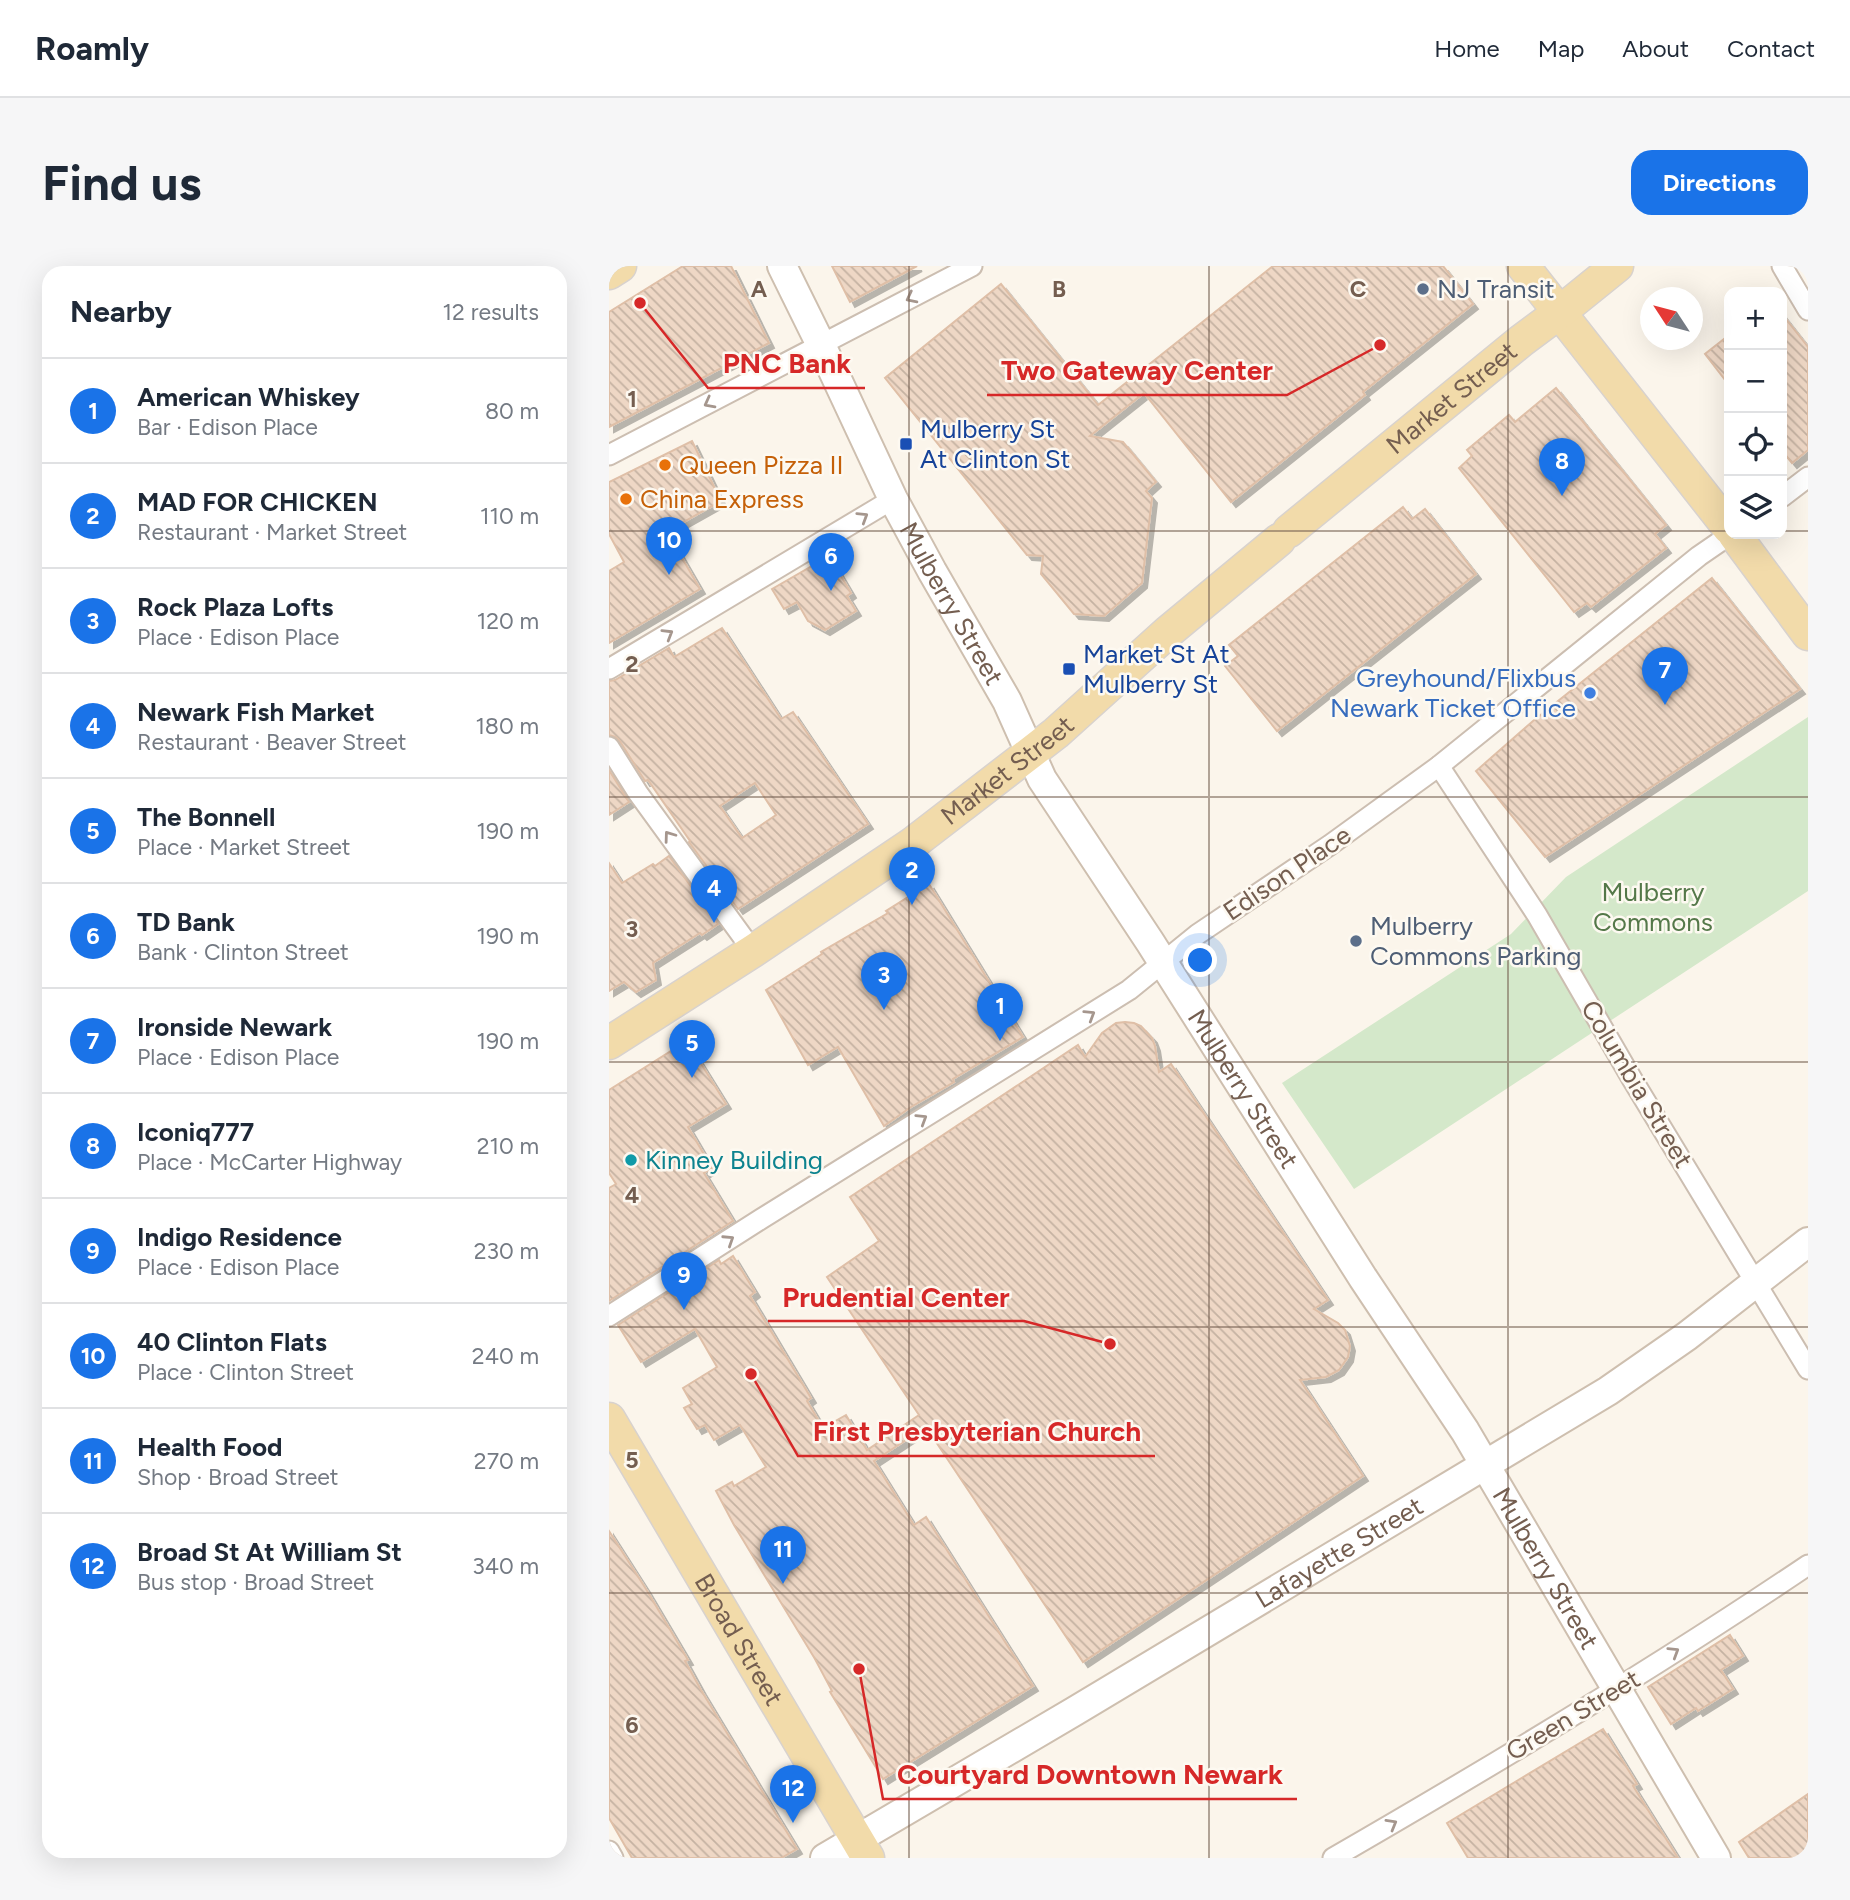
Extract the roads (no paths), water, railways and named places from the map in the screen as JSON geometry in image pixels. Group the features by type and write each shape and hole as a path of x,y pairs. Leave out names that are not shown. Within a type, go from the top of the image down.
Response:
{"main road":[{"path":"609,273 619,266"},
{"path":"1523,266 1724,522"},
{"name":"Market Street","path":"609,1043 753,951 912,844 1003,771 1030,754 1168,632 1521,341 1617,266"},
{"path":"1736,539 1808,634"},
{"name":"Broad Street","path":"609,1419 863,1849"}],"street":[{"name":"Mulberry Street","path":"782,266 893,499 1007,701 1053,799 1163,963 1485,1464 1716,1858"},
{"path":"609,455 972,266"},
{"path":"1782,266 1808,310"},
{"path":"1787,493 1808,477"},
{"path":"609,669 893,499"},
{"name":"Edison Place","path":"609,1316 1129,990 1198,934 1330,845 1439,766 1648,596 1724,539"},
{"path":"609,747 638,793 753,951"},
{"name":"Columbia Street","path":"1439,766 1543,925 1632,1079 1808,1369"},
{"name":"Lafayette Street","path":"825,1858 863,1849 1075,1711 1608,1391 1687,1336 1808,1242"},
{"name":"Green Street","path":"1333,1858 1616,1689 1808,1565"},
{"path":"609,1852 613,1858"}],"place":[{"name":"NJ Transit","path":"1423,289"},
{"name":"PNC Bank","path":"640,303"},
{"name":"Two Gateway Center","path":"1380,345"},
{"name":"Mulberry St At Clinton St","path":"906,444"},
{"name":"Queen Pizza II","path":"665,465"},
{"name":"Iconiq777","path":"1562,496"},
{"name":"China Express","path":"626,499"},
{"name":"40 Clinton Flats","path":"669,575"},
{"name":"TD Bank","path":"831,591"},
{"name":"Market St At Mulberry St","path":"1069,669"},
{"name":"Greyhound/Flixbus Newark Ticket Office","path":"1590,693"},
{"name":"Ironside Newark","path":"1665,705"},
{"name":"MAD FOR CHICKEN","path":"912,905"},
{"name":"Newark Fish Market","path":"714,923"},
{"name":"Mulberry Commons Parking","path":"1356,941"},
{"name":"Rock Plaza Lofts","path":"884,1010"},
{"name":"American Whiskey","path":"1000,1041"},
{"name":"The Bonnell","path":"692,1078"},
{"name":"Kinney Building","path":"631,1160"},
{"name":"Indigo Residence","path":"684,1310"},
{"name":"Prudential Center","path":"1110,1344"},
{"name":"First Presbyterian Church","path":"751,1374"},
{"name":"Health Food","path":"783,1584"},
{"name":"Courtyard Downtown Newark","path":"859,1669"},
{"name":"Broad St At William St","path":"793,1823"}],"park label":[{"name":"Mulberry Commons","path":"1653,907"}]}
